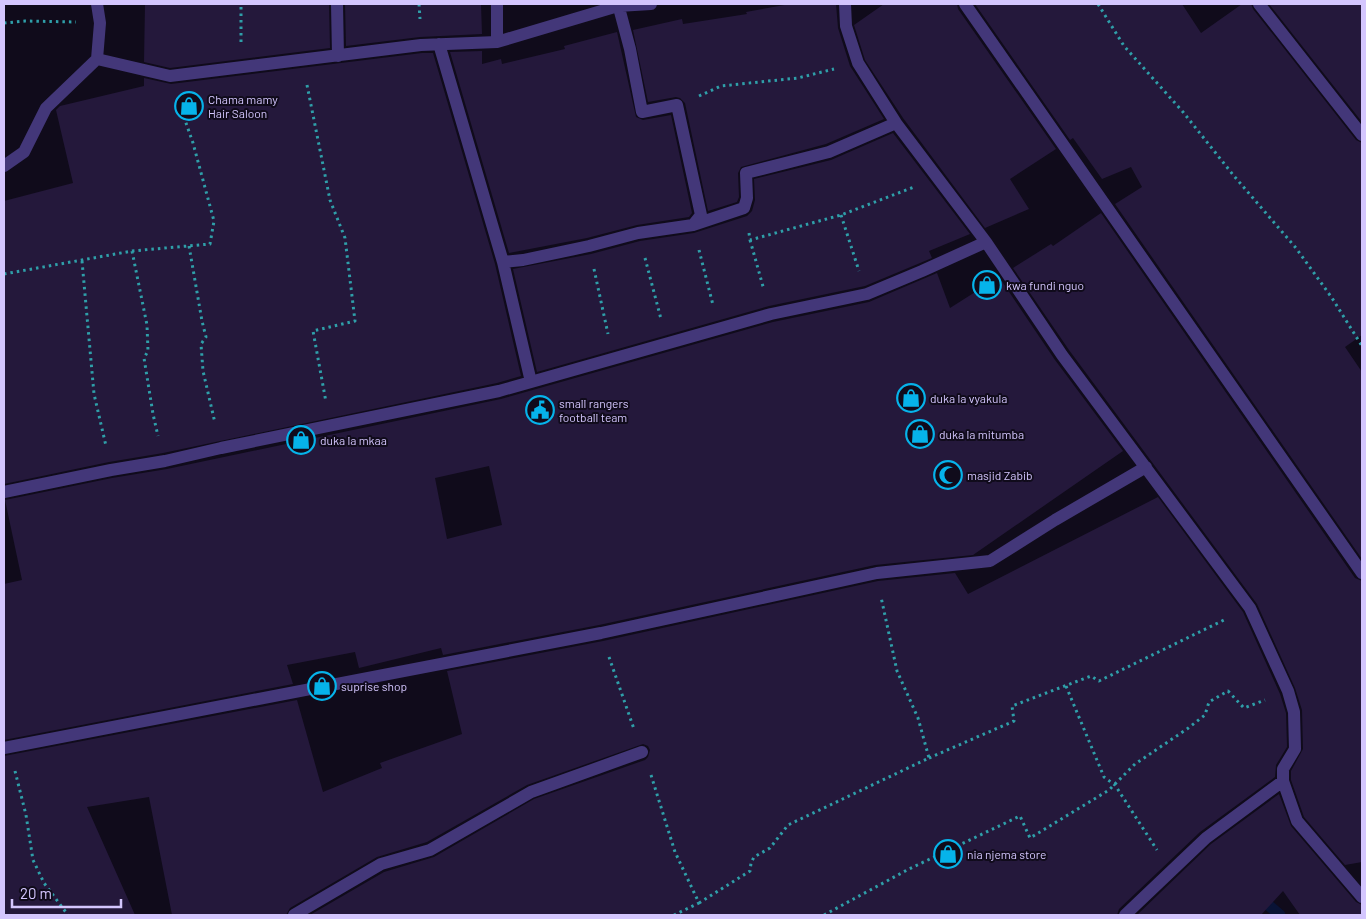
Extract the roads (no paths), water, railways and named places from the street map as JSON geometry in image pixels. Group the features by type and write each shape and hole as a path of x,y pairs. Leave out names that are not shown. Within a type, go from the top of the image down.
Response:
{"street":[{"path":"4,166 24,152 46,108 97,59 100,23 97,4"},
{"path":"337,4 338,56"},
{"path":"497,4 497,42"},
{"path":"97,59 170,76 421,45 497,42 618,5 651,4"},
{"path":"845,4 846,26 858,63 896,123 986,242 1062,354 1250,608 1288,691 1294,712 1296,749 1283,769 1283,781 1297,821 1362,896"},
{"path":"965,4 1362,573"},
{"path":"1258,4 1362,135"},
{"path":"618,5 630,49 642,112 678,105 701,215 693,225"},
{"path":"439,44 502,262 531,382"},
{"path":"502,262 523,260 589,246 638,233 693,225 744,208 747,198 746,172 829,152 896,123"},
{"path":"4,492 165,461 499,391 770,314 867,294 986,242"},
{"path":"6,747 600,633 877,573 990,561 1055,520 1146,467"},
{"path":"294,915 381,864 430,850 531,792 642,752"},
{"path":"1125,915 1206,838 1283,781"}],"waterway":[{"path":"1259,897 1280,915"}],"place":[{"name":"Chama mamy Hair Saloon","path":"189,106"},
{"name":"kwa fundi nguo","path":"987,285"},
{"name":"duka la vyakula","path":"911,398"},
{"name":"small rangers football team","path":"540,410"},
{"name":"duka la mitumba","path":"920,434"},
{"name":"duka la mkaa","path":"301,440"},
{"name":"masjid Zabib","path":"948,475"},
{"name":"suprise shop","path":"322,686"},
{"name":"nia njema store","path":"948,854"}]}
